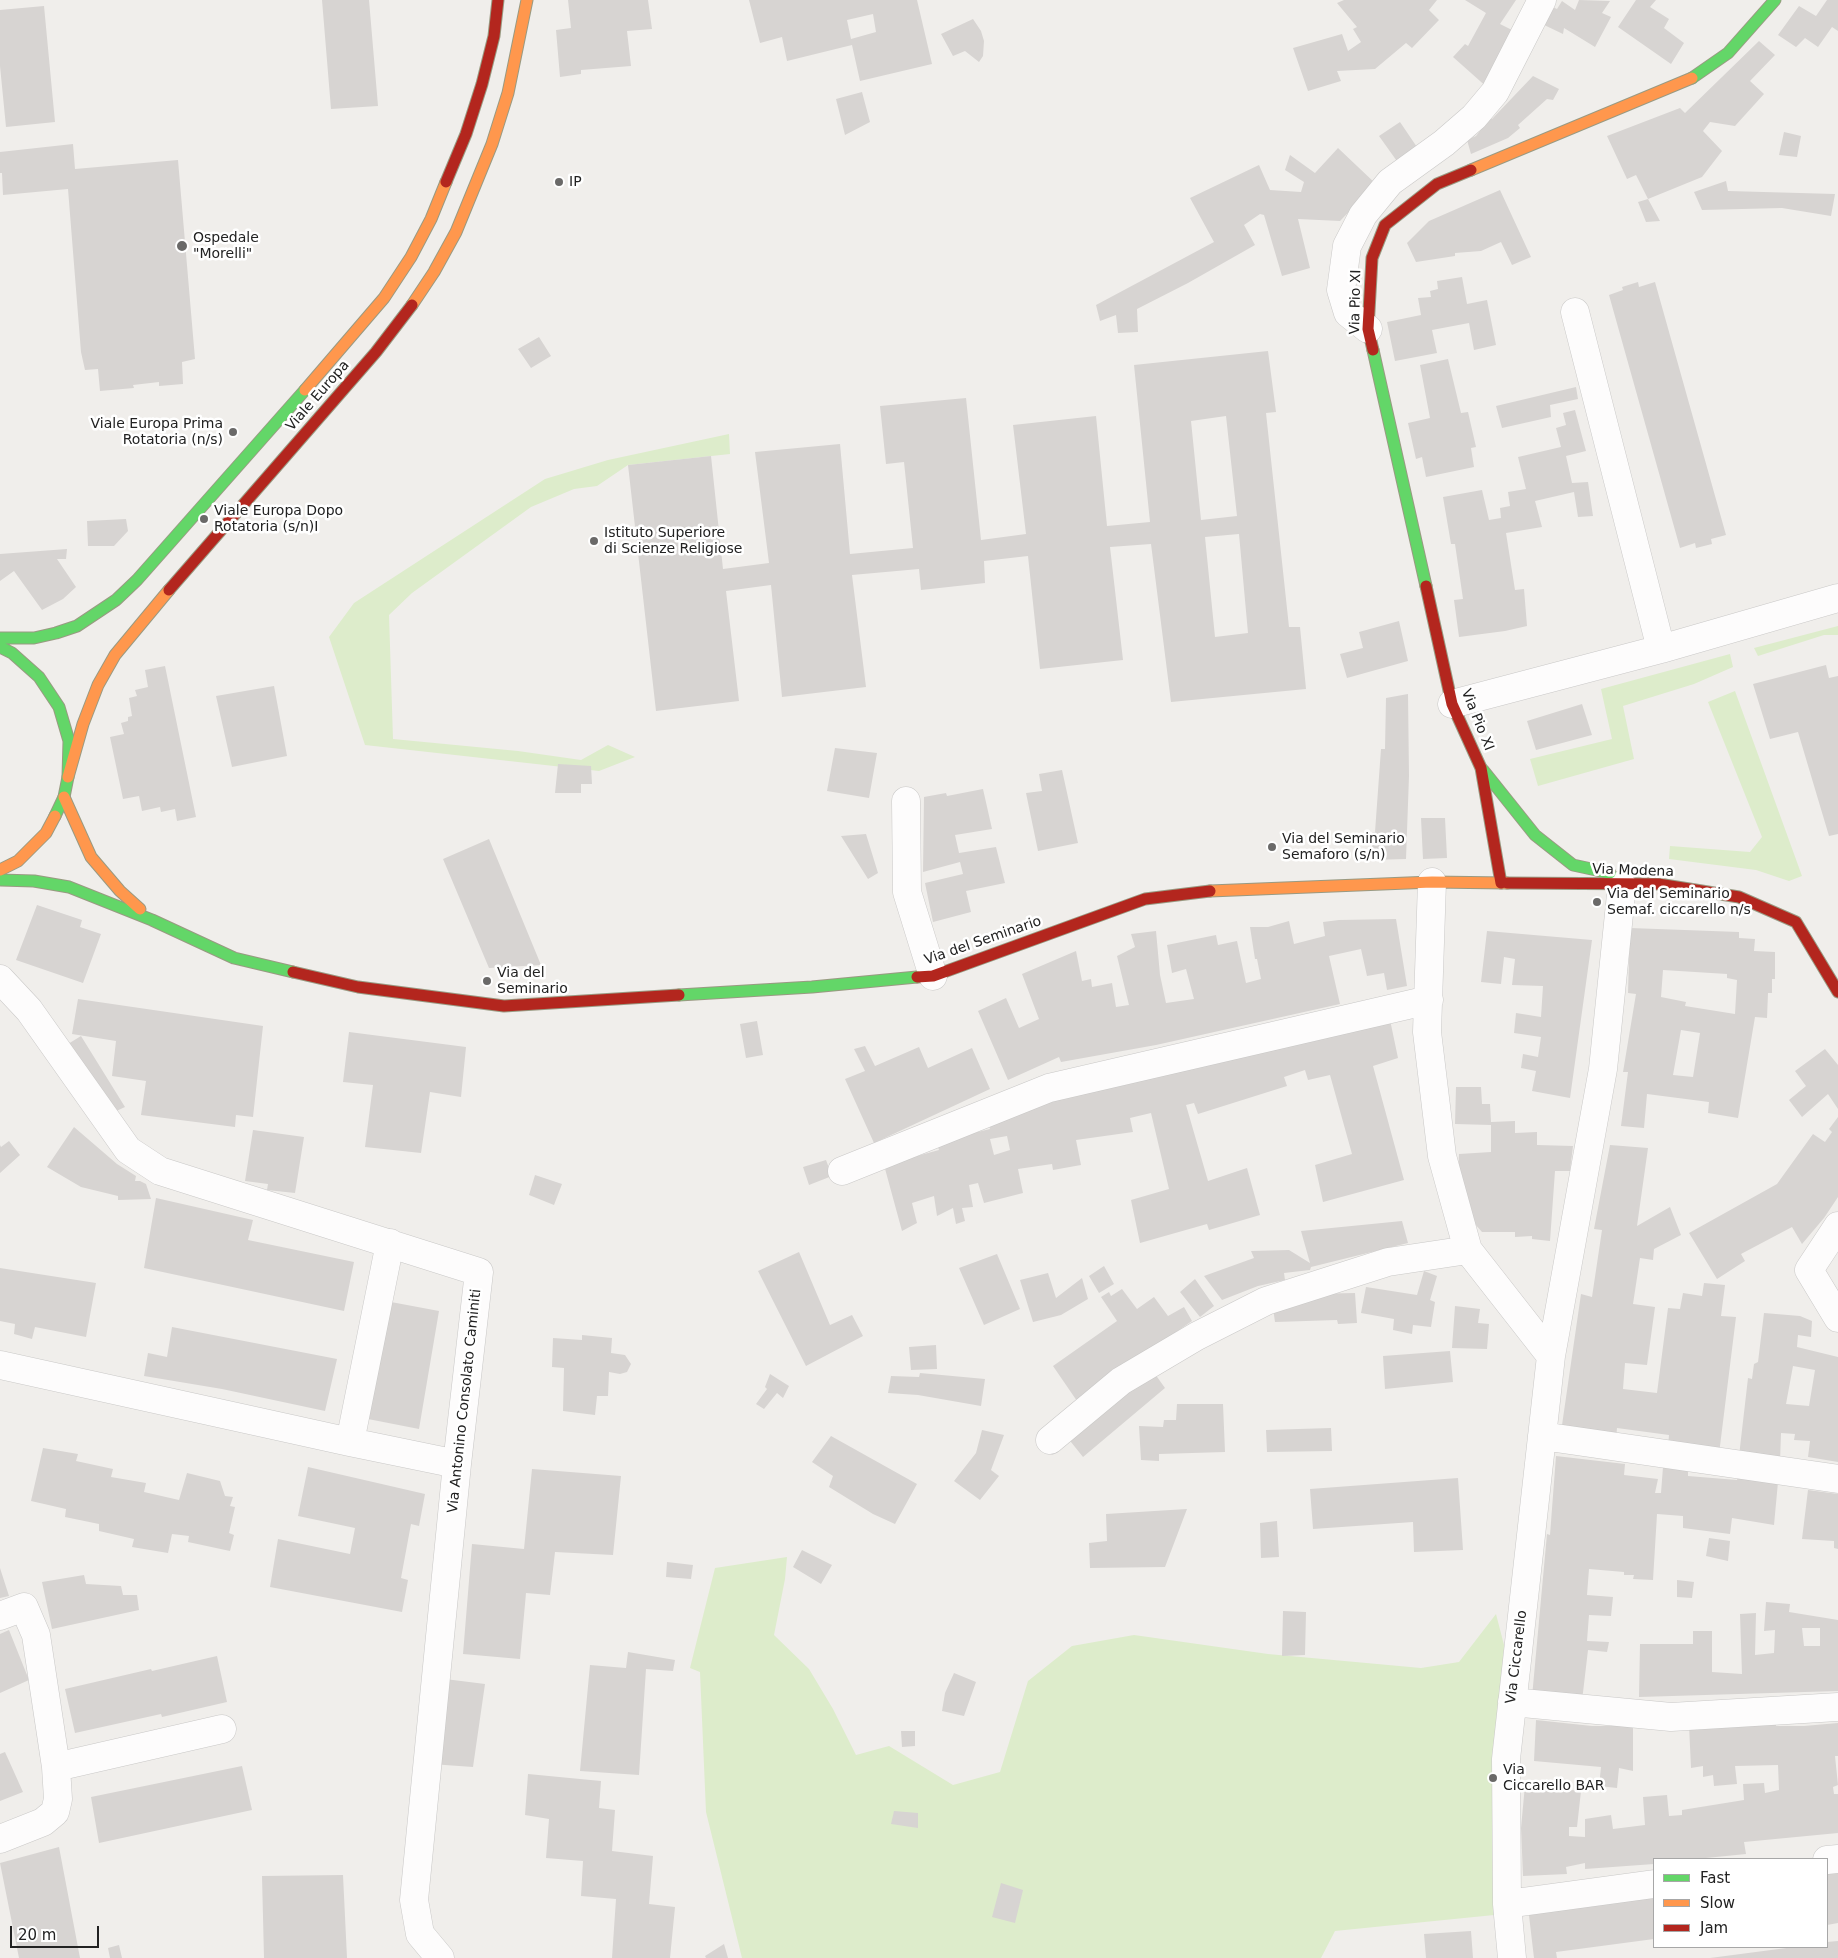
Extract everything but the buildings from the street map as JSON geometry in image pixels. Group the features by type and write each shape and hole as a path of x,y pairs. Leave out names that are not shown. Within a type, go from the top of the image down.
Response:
{"main road":[{"name":"Viale Europa","path":"0,638 34,638 56,633 77,626 116,600 137,580 351,338 384,298 411,257 431,219 466,134 482,84 494,36 498,0"},
{"name":"Viale Europa","path":"68,777 86,716 98,685 115,655 136,628 376,352 405,315 434,272 467,208 492,144 508,93 527,0"},
{"name":"Via Pio XI","path":"1501,883 1481,768 1452,704 1368,329 1372,258 1385,225 1406,206 1437,184 1691,79 1728,53 1775,0"},
{"path":"0,647 12,653 40,676 59,707 69,741 68,777 64,797 46,833 18,861 0,870"},
{"path":"1481,768 1535,835 1573,865 1658,884"},
{"path":"64,797 91,858 120,891 152,920"},
{"path":"0,880 34,881 69,886 152,920"},
{"name":"Via del Seminario","path":"152,920 234,958 358,987 504,1006 812,987 933,976 1146,900 1199,891 1432,882 1501,883"},
{"name":"Via Modena","path":"1501,883 1658,884 1739,897 1796,922 1838,992"}],"street":[{"path":"1368,329 1348,313 1341,290 1347,246 1363,215 1390,182 1444,143 1474,117 1495,92 1542,0"},
{"path":"1575,312 1660,649"},
{"path":"1452,704 1660,649 1838,598"},
{"path":"906,801 907,892 933,976"},
{"path":"1432,882 1430,1000 1427,1032 1442,1156 1468,1250 1551,1356"},
{"name":"Via Ciccarello","path":"1512,1958 1507,1904 1506,1759 1551,1356 1603,1069 1622,885"},
{"name":"Via Antonino Consolato Caminiti","path":"0,979 29,1010 128,1150 160,1171 479,1272 457,1464 414,1900 420,1934 440,1958"},
{"path":"842,1171 1049,1088 1430,1000"},
{"path":"1838,1226 1809,1270 1838,1318"},
{"path":"350,1442 390,1244"},
{"path":"1050,1440 1121,1381 1197,1336 1266,1302 1388,1262 1468,1250"},
{"path":"0,1366 457,1464"},
{"path":"1542,1436 1838,1479"},
{"path":"0,1616 24,1607 36,1635 56,1767 58,1799 55,1812 43,1822 0,1839"},
{"path":"1512,1702 1671,1717 1838,1707"},
{"path":"56,1767 222,1729"},
{"path":"1507,1904 1653,1884"}],"green space":[{"path":"729,434 730,454 628,465 597,486 574,489 531,507 412,593 389,615 393,739 518,751 581,760 608,745 635,757 599,771 365,745 329,637 354,603 545,479 608,460"},
{"path":"1838,626 1838,635 1824,635 1758,656 1754,648"},
{"path":"1730,654 1733,667 1694,684 1623,706 1634,759 1538,786 1530,759 1612,739 1601,689"},
{"path":"1735,691 1802,876 1789,881 1756,870 1669,859 1670,846 1750,852 1762,837 1708,702"},
{"path":"787,1557 785,1579 774,1635 809,1669 833,1709 856,1755 889,1746 953,1785 1000,1772 1028,1681 1072,1646 1134,1635 1268,1654 1421,1668 1459,1662 1496,1614 1504,1645 1494,1915 1335,1931 1321,1958 742,1958 706,1812 700,1672 690,1668 715,1568"}],"traffic: fast":[{"path":"1692,78 1728,53 1775,0"},
{"path":"1373,350 1426,586"},
{"path":"0,638 34,638 56,633 77,626 116,600 137,580 305,390"},
{"path":"0,647 12,653 39,677 59,707 69,741 68,777 64,797 55,816"},
{"path":"1483,770 1535,835 1573,865 1610,873"},
{"path":"0,880 34,881 69,887 152,920 234,958 293,972"},
{"path":"679,995 812,987 917,977"}],"traffic: slow":[{"path":"412,305 434,272 456,232 492,144 508,93 527,0"},
{"path":"1471,170 1692,78"},
{"path":"305,390 384,298 411,257 431,219 446,182"},
{"path":"68,777 83,724 98,685 115,655 169,590"},
{"path":"64,797 91,857 120,891 140,909"},
{"path":"0,870 18,861 46,833 55,816"},
{"path":"1210,891 1432,882 1507,883"}],"traffic: jam":[{"path":"446,182 466,134 482,84 494,36 498,0"},
{"path":"1373,350 1368,329 1372,258 1385,225 1437,184 1471,170"},
{"path":"169,590 376,352 412,305"},
{"path":"1426,586 1452,704 1481,768 1501,883"},
{"path":"1507,883 1658,884 1739,897 1796,922 1838,992"},
{"path":"917,977 933,976 1145,899 1210,891"},
{"path":"293,972 358,987 504,1006 679,995"}],"place":[{"name":"IP","path":"559,182"},
{"name":"Ospedale \"Morelli\"","path":"182,246"},
{"name":"Viale Europa Prima Rotatoria (n/s)","path":"233,432"},
{"name":"Viale Europa Dopo Rotatoria (s/n)I","path":"204,519"},
{"name":"Istituto Superiore di Scienze Religiose","path":"594,541"},
{"name":"Via del Seminario Semaforo (s/n)","path":"1272,847"},
{"name":"Via del Seminario Semaf. ciccarello n/s","path":"1597,902"},
{"name":"Via del Seminario","path":"487,981"},
{"name":"Via Ciccarello BAR","path":"1493,1778"}]}
